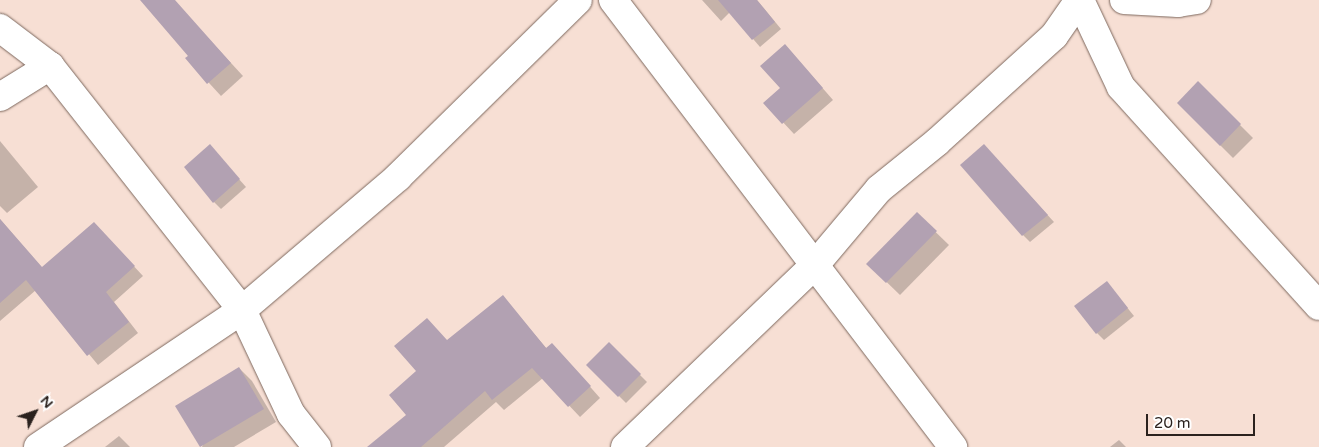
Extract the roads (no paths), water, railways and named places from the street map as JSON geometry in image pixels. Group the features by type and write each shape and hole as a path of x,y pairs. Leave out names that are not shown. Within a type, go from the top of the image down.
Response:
{"street":[{"path":"38,447 242,310 398,177 578,0"},
{"path":"613,0 953,447"},
{"path":"625,447 815,265 879,189 937,142 1054,36 1079,0 1122,87 1319,306"},
{"path":"1124,0 1178,3 1197,0"},
{"path":"0,28 50,66 242,310 291,414 317,447"},
{"path":"0,97 50,66"}]}
